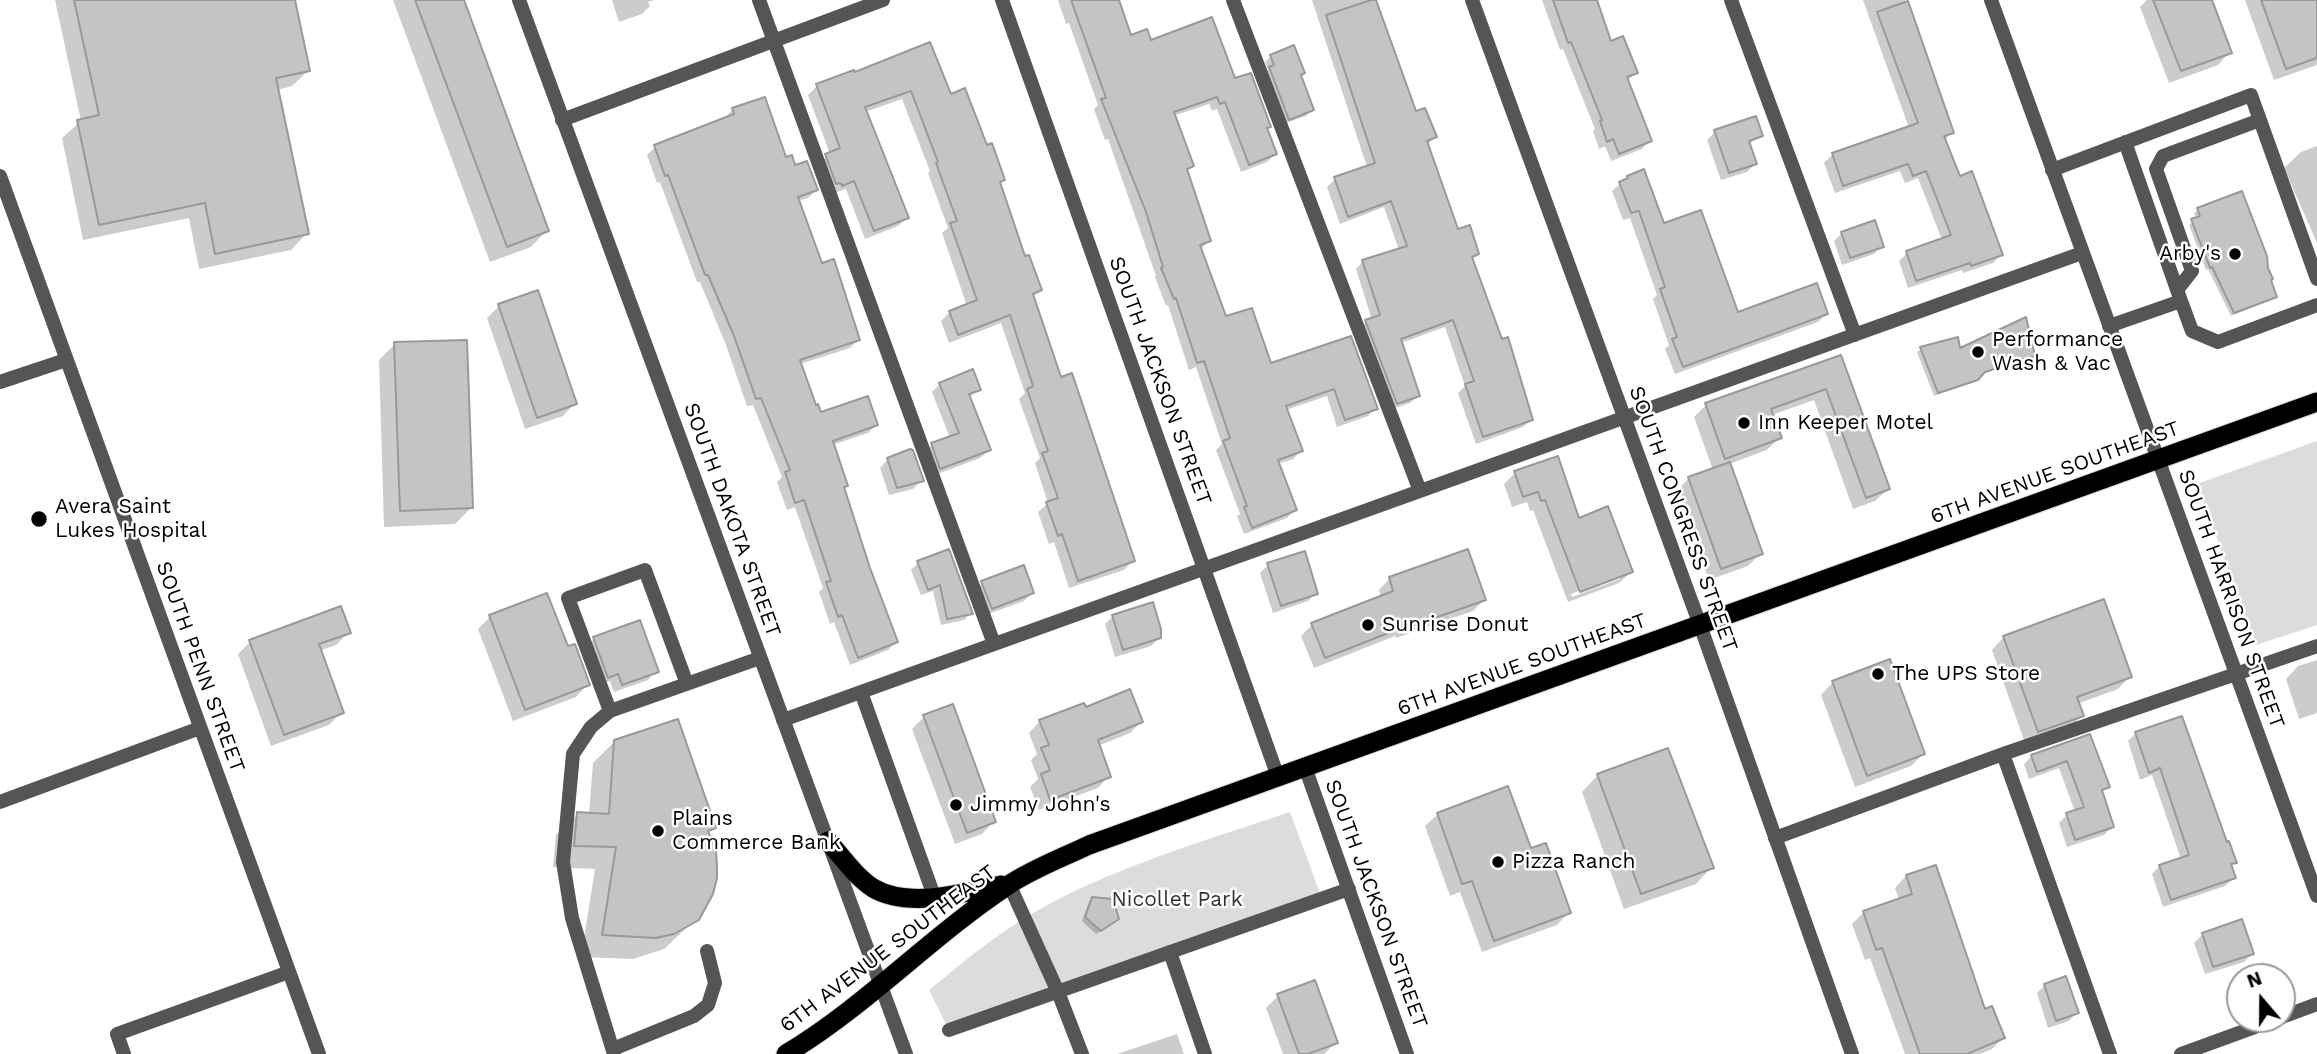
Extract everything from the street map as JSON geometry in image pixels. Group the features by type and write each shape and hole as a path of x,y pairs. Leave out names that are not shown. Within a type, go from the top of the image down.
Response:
{"highway":[{"name":"6TH AVENUE SOUTHEAST","path":"786,1054 881,987 959,921 1011,883 1088,845 2317,402"},
{"path":"828,841 861,878 876,890 912,898 960,894 1011,883"}],"street":[{"name":"SOUTH DAKOTA STREET","path":"519,0 906,1054"},
{"path":"759,0 993,644"},
{"path":"562,120 883,0"},
{"name":"SOUTH JACKSON STREET","path":"1002,0 1279,776"},
{"path":"1233,0 1420,491"},
{"name":"SOUTH CONGRESS STREET","path":"1472,0 1700,625 1852,1054"},
{"path":"1731,0 1855,335"},
{"name":"SOUTH HARRISON STREET","path":"1990,0 2317,896"},
{"path":"2052,170 2251,95 2317,279"},
{"path":"2109,326 2179,296 2192,271 2156,169 2163,156 2260,120"},
{"path":"2125,142 2192,331 2218,342 2317,305"},
{"name":"SOUTH PENN STREET","path":"0,177 319,1054"},
{"path":"783,720 1204,566 2082,253"},
{"path":"0,382 66,360"},
{"path":"610,711 568,598 645,570 687,684"},
{"path":"1775,838 2003,754 2317,646"},
{"path":"707,951 715,983 708,1005 694,1016 614,1052 572,918 564,862 573,754 591,727 610,711 761,658"},
{"path":"861,692 934,896"},
{"path":"0,802 200,728"},
{"path":"2003,754 2110,1054"},
{"name":"SOUTH JACKSON STREET","path":"1305,767 1407,1054"},
{"path":"1011,883 1082,1054"},
{"path":"949,1030 1349,890"},
{"path":"1170,952 1205,1054"},
{"path":"124,1054 117,1034 289,972"},
{"path":"2296,1012 2317,1004"},
{"path":"2181,1054 2239,1033"}],"green space":[{"path":"2317,441 2317,625 2256,645 2197,484"},
{"name":"Nicollet Park","path":"1290,812 1322,899 949,1030 929,990 1005,931 1071,893 1107,877"}],"building":[{"path":"74,0 295,0 310,71 276,78 309,234 215,254 205,203 99,225 77,120 99,115"},
{"path":"415,0 464,0 549,231 507,247"},
{"path":"1071,0 1119,0 1131,35 1147,29 1151,40 1212,17 1235,78 1251,73 1271,127 1267,128 1277,154 1249,165 1225,102 1220,104 1217,97 1174,112 1194,166 1187,169 1211,241 1200,245 1226,316 1252,308 1271,363 1351,336 1378,409 1345,420 1334,389 1286,406 1303,451 1278,460 1297,510 1252,528 1244,507 1247,506 1223,441 1230,438 1204,361 1197,363 1176,298 1174,299 1161,268 1163,267 1146,212 1101,99 1106,98"},
{"path":"1376,0 1416,111 1425,108 1437,137 1427,141 1458,229 1470,225 1479,254 1472,257 1502,339 1508,337 1533,420 1483,437 1465,384 1474,381 1453,320 1401,339 1420,396 1397,404 1365,320 1380,315 1362,260 1407,246 1391,201 1348,217 1334,177 1375,163 1326,15"},
{"path":"1553,0 1597,0 1611,41 1623,36 1638,73 1627,77 1652,141 1619,154 1613,139 1607,142 1600,121 1602,120 1571,42 1568,43"},
{"path":"2153,0 2212,0 2232,53 2181,71"},
{"path":"2261,0 2317,0 2317,58 2286,69"},
{"path":"1908,1 1954,133 1944,136 1960,176 1972,171 2003,255 1916,281 1906,251 1951,235 1926,171 1913,176 1908,164 1843,186 1832,153 1918,123 1877,12"},
{"path":"930,42 951,94 965,88 987,145 992,143 1005,180 1000,182 1025,256 1029,255 1042,290 1033,294 1061,377 1072,373 1135,561 1078,581 1062,534 1058,536 1046,502 1058,498 1042,453 1048,451 1027,389 1033,386 1010,315 958,335 949,311 977,300 950,223 957,221 911,91 865,107 909,218 874,231 854,181 842,186 841,183 836,184 825,154 840,148 816,84 854,70 855,72"},
{"path":"1294,45 1305,73 1301,75 1314,110 1289,120 1269,67 1274,65 1270,55"},
{"path":"765,97 786,157 792,155 795,165 807,161 818,190 798,197 822,263 834,259 860,340 800,360 821,412 868,396 878,425 833,441 848,486 844,487 870,568 898,642 858,658 842,615 838,617 826,582 831,581 804,500 795,503 785,472 790,470 761,398 756,399 734,336 708,275 705,275 654,145 734,114 732,108"},
{"path":"1756,116 1763,136 1749,141 1757,164 1729,173 1714,130"},
{"path":"1644,169 1664,223 1701,210 1738,312 1817,283 1828,314 1683,367 1672,339 1677,337 1660,289 1665,287 1639,211 1631,213 1619,182"},
{"name":"Arby's","path":"2242,191 2267,256 2277,297 2234,313 2212,267 2210,268 2191,219 2200,216 2197,208"},
{"path":"1875,220 1884,247 1850,258 1841,232"},
{"path":"538,290 577,404 537,418 498,304"},
{"name":"Performance Wash & Vac","path":"2026,317 2035,356 1985,372 1978,380 1938,393 1920,347 1958,337 1960,348"},
{"path":"467,340 473,508 400,511 394,342"},
{"name":"Inn Keeper Motel","path":"1841,355 1890,489 1866,498 1826,389 1771,409 1782,438 1725,459 1705,403"},
{"path":"973,369 981,390 969,394 991,450 940,469 931,443 959,433 939,383"},
{"path":"913,450 924,481 897,488 887,458"},
{"path":"1558,456 1579,518 1608,506 1633,572 1580,592 1545,500 1541,501 1538,492 1523,497 1514,471"},
{"path":"1730,462 1763,554 1721,569 1688,477"},
{"path":"949,549 973,614 947,619 940,585 928,590 917,561"},
{"path":"1468,549 1486,600 1406,626 1325,658 1311,623 1393,591 1389,577"},
{"path":"1305,551 1318,594 1281,606 1267,563"},
{"path":"1024,565 1034,593 992,609 981,581"},
{"path":"547,593 568,646 575,644 590,685 525,710 489,615"},
{"path":"2104,599 2132,677 2077,697 2084,716 2038,732 2003,636"},
{"path":"1153,602 1161,638 1123,650 1112,615"},
{"path":"341,606 351,633 319,644 344,713 284,735 249,640"},
{"path":"640,620 659,672 622,685 618,674 608,678 593,637"},
{"path":"1890,659 1925,754 1867,776 1832,681"},
{"path":"1130,689 1143,722 1098,740 1111,777 1050,800 1041,774 1050,770 1041,748 1049,745 1039,720 1084,703 1086,707"},
{"path":"953,704 996,822 967,833 923,715"},
{"path":"2182,716 2237,863 2231,864 2236,878 2171,900 2159,865 2189,855 2160,768 2149,773 2135,732"},
{"path":"678,719 716,828 708,831 716,851 717,878 713,894 699,920 674,934 656,938 602,935 616,847 574,846 577,812 609,814 614,740"},
{"path":"2090,734 2110,787 2102,790 2114,827 2075,840 2066,813 2084,807 2067,761 2037,772 2031,755"},
{"path":"1668,748 1714,868 1641,894 1597,774"},
{"path":"1508,786 1531,848 1546,843 1571,913 1494,941 1472,881 1462,884 1437,813"},
{"path":"1936,865 1985,1009 1992,1006 2005,1038 1967,1054 1920,1054 1882,948 1876,950 1863,911 1912,894 1906,875"},
{"path":"1092,897 1113,899 1119,919 1101,931 1085,917"},
{"path":"2242,919 2254,954 2213,967 2202,933"},
{"path":"2066,976 2079,1013 2056,1021 2044,984"},
{"path":"1315,980 1338,1043 1308,1054 1299,1054 1277,994"}],"place":[{"name":"Arby's","path":"2235,254"},
{"name":"Performance Wash & Vac","path":"1978,352"},
{"name":"Inn Keeper Motel","path":"1744,423"},
{"name":"Avera Saint Lukes Hospital","path":"39,519"},
{"name":"Sunrise Donut","path":"1368,625"},
{"name":"The UPS Store","path":"1878,674"},
{"name":"Jimmy John's","path":"956,805"},
{"name":"Plains Commerce Bank","path":"658,831"},
{"name":"Pizza Ranch","path":"1498,862"}]}
